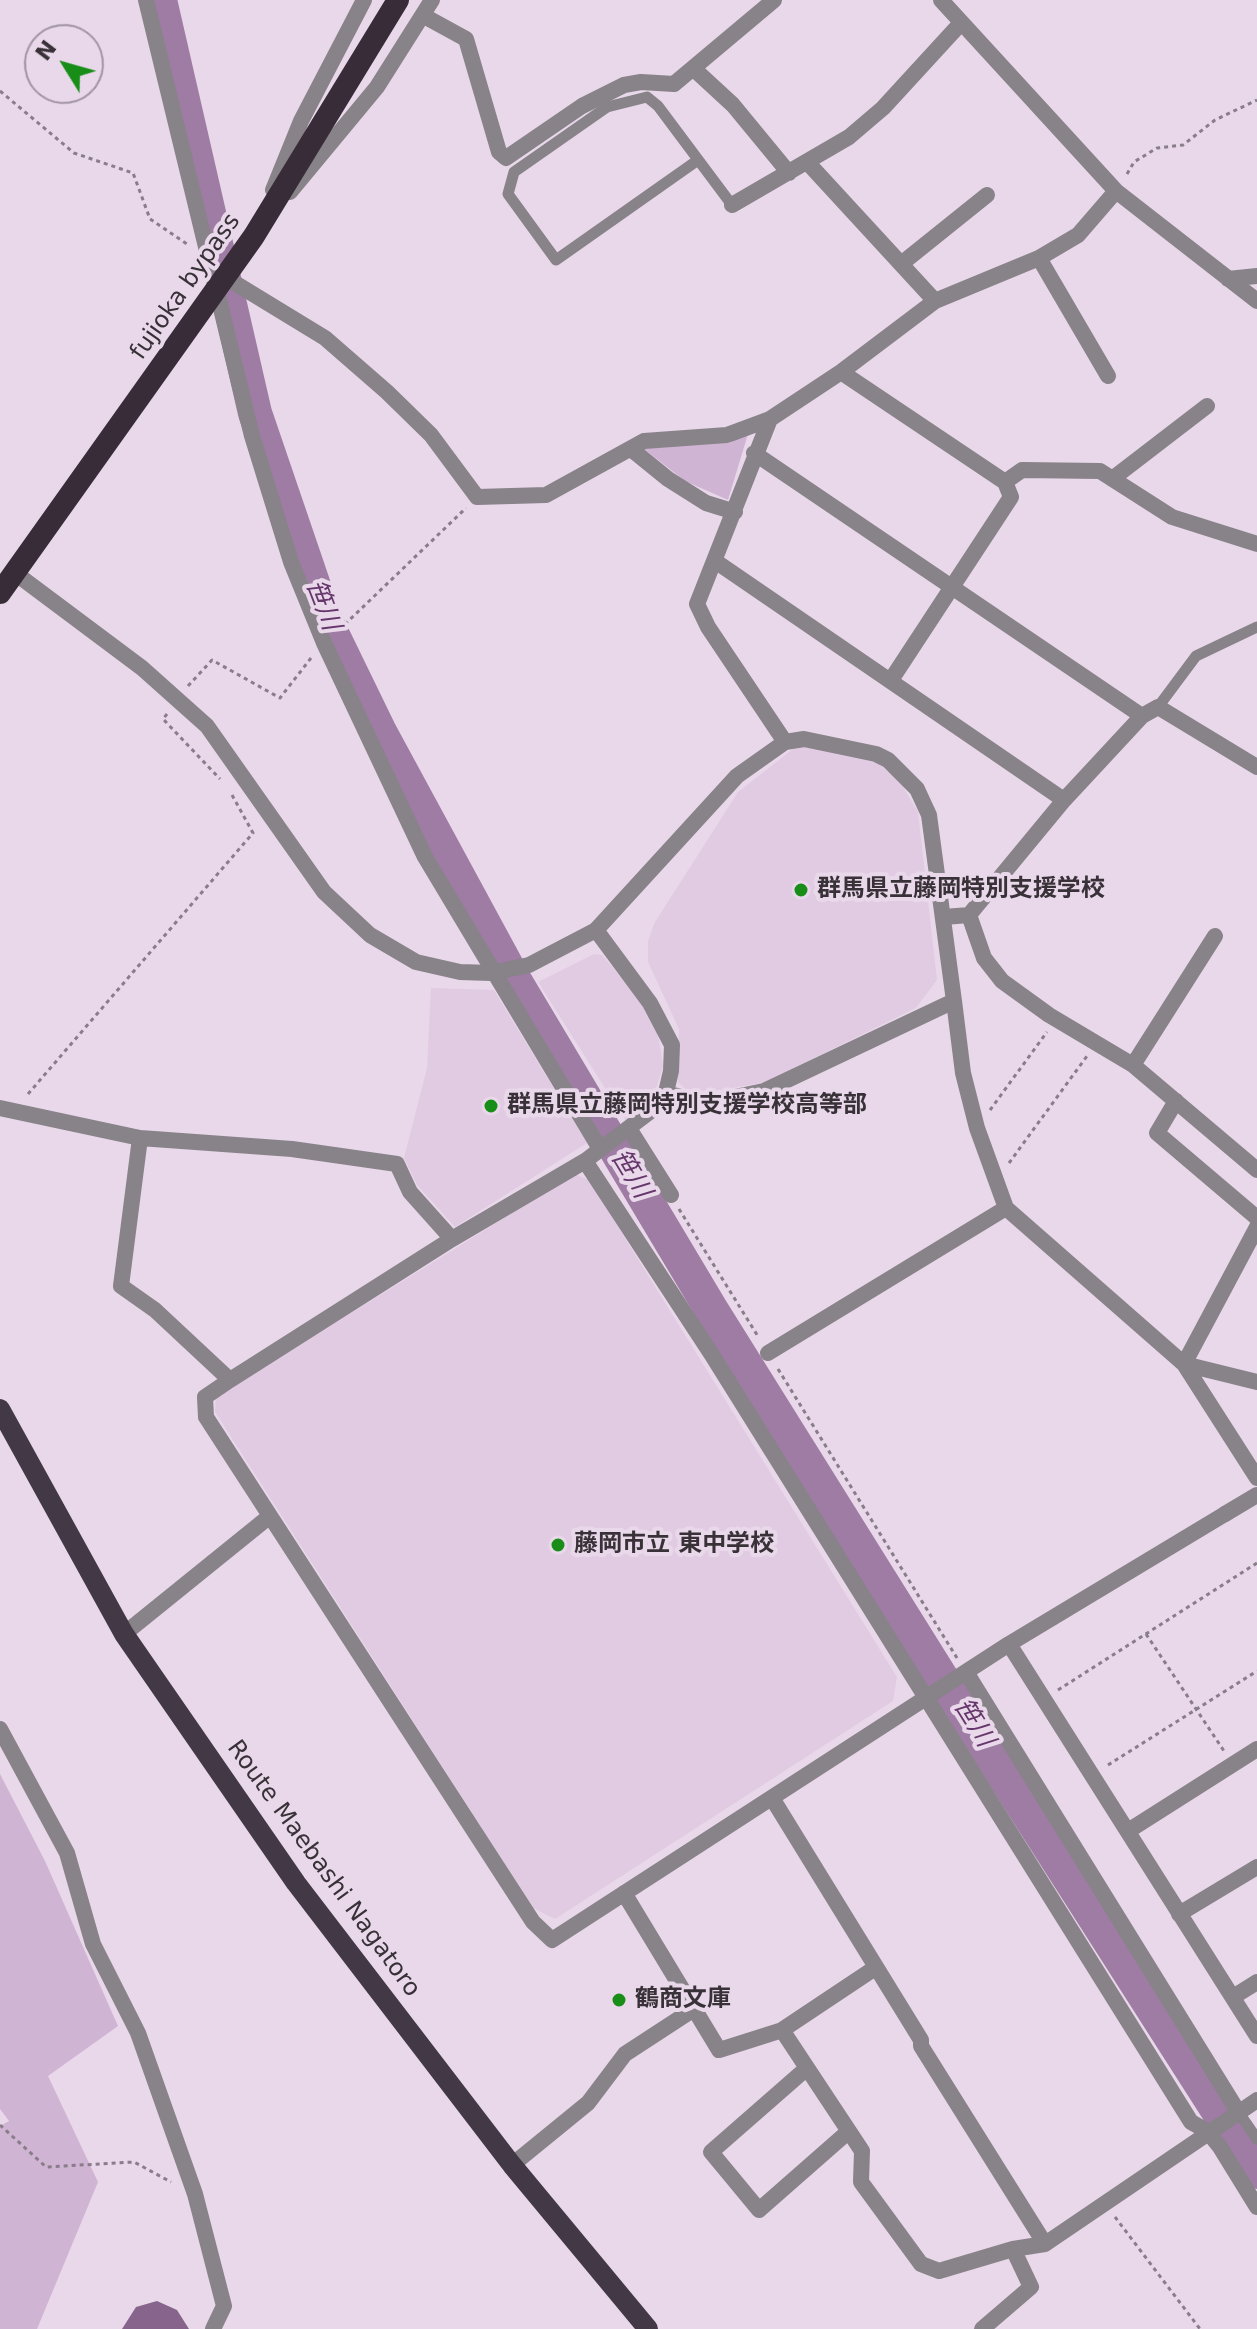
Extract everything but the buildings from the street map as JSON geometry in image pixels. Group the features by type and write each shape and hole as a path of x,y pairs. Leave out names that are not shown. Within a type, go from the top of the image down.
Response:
{"highway":[{"name":"fujioka bypass","path":"0,593 254,236 398,0"}],"main road":[{"name":"Route Maebashi Nagatoro","path":"0,1409 124,1634 296,1883 512,2165 648,2329"}],"street":[{"path":"146,0 208,252 221,283 256,450 291,562 324,643 425,857 600,1149"},
{"path":"254,236 301,121 364,0"},
{"path":"254,236 377,87 432,0"},
{"path":"424,16 466,39 499,152 506,158 582,106 624,85 641,82 674,84 774,0"},
{"path":"941,0 1116,191 1257,301"},
{"path":"732,205 849,137 883,108 961,23"},
{"path":"694,69 733,105 789,173"},
{"path":"808,163 935,301"},
{"path":"221,283 325,338 431,435 477,497 546,495 644,441 727,435 770,419 841,372 935,301 1039,258 1078,235 1116,191"},
{"path":"901,264 987,195"},
{"path":"1039,258 1108,376"},
{"path":"1228,279 1257,276"},
{"path":"841,372 1005,482 1011,497 891,680"},
{"path":"1112,479 1207,406"},
{"path":"770,419 754,453 735,512 697,604 708,627 785,742"},
{"path":"631,449 668,479 706,503 735,512"},
{"path":"754,453 1142,716"},
{"path":"1005,482 1022,470 1100,471 1172,517 1257,544"},
{"path":"715,561 1064,800"},
{"path":"15,573 207,726 324,892 370,935 416,962 460,972 492,972 529,965 596,930 737,776 785,742 804,739 876,754 888,760 917,789 929,815 963,1073 977,1128 1006,1208 1184,1364 1257,1478"},
{"path":"944,917 969,915 1064,800 1142,716 1158,707 1257,767"},
{"path":"969,915 984,958 1002,981 1133,1065 1257,1170"},
{"path":"596,930 663,1023 672,1045 671,1071 664,1101 630,1130 585,1161 452,1239 205,1397 206,1417 533,1922 552,1940 1009,1644 1257,1495"},
{"path":"1133,1065 1215,936"},
{"path":"665,1093 706,1103 764,1091 954,1001"},
{"path":"1176,1101 1157,1133 1257,1218"},
{"path":"7,1110 140,1138 292,1149 397,1164 410,1192 452,1239"},
{"path":"630,1130 671,1195"},
{"path":"140,1138 121,1286 155,1310 230,1380"},
{"path":"585,1161 933,1694 1191,2122 1211,2129 1257,2207"},
{"path":"768,1353 1006,1208"},
{"path":"1184,1364 1257,1227"},
{"path":"1184,1364 1257,1382"},
{"path":"124,1634 270,1516"},
{"path":"1009,1644 1257,2036"},
{"path":"962,1674 1237,2114"},
{"path":"0,1729 67,1853 93,1944 138,2033 195,2194 224,2306 213,2329"},
{"path":"1128,1831 1257,1749"},
{"path":"772,1798 1045,2244"},
{"path":"1179,1914 1257,1867"},
{"path":"624,1893 719,2050 782,2030 875,1968"},
{"path":"1233,1997 1257,1982"},
{"path":"512,2165 588,2103 625,2054 694,2009"},
{"path":"782,2030 862,2151 861,2182 921,2264 939,2271 1013,2249 1045,2244 1257,2100"},
{"path":"807,2068 711,2152 759,2210 849,2131"},
{"path":"982,2329 1031,2287 1013,2249"}],"lane":[{"path":"698,160 556,260 508,194 514,172 607,107 647,97 698,160 732,205"},
{"path":"1158,707 1196,656 1257,627"},
{"path":"1237,2114 1257,2139"}],"path":[{"path":"0,91 74,153 133,173 150,219 197,252 208,252"},
{"path":"1116,191 1134,162 1157,148 1183,145 1215,120 1257,100"},
{"path":"342,628 477,497"},
{"path":"7,1110 253,833 225,784 163,719 203,666 212,660 280,698 324,643"},
{"path":"977,1128 1057,1019"},
{"path":"997,1180 1096,1043"},
{"path":"671,1195 962,1674"},
{"path":"1044,1698 1257,1563"},
{"path":"1146,1634 1233,1764"},
{"path":"1092,1775 1257,1671"},
{"path":"0,2125 46,2167 134,2162 195,2194"},
{"path":"1104,2203 1200,2329"}],"shaded area":[{"path":"748,434 728,500 685,481 644,449 680,442 730,443"},
{"name":"群馬県立藤岡特別支援学校","path":"798,745 875,760 902,785 918,812 937,980 916,1008 763,1083 713,1091 686,1090 678,1082 679,1029 648,962 648,941 655,922 738,792"},
{"path":"594,954 602,955 647,1008 658,1034 663,1066 652,1102 627,1123 538,982"},
{"name":"群馬県立藤岡特別支援学校高等部","path":"431,988 494,990 587,1143 455,1227 417,1185 404,1158 427,1068"},
{"name":"藤岡市立 東中学校","path":"575,1174 589,1180 897,1677 893,1701 555,1919 533,1908 215,1412 216,1397"},
{"path":"0,1774 45,1861 118,2026 48,2076 98,2182 37,2329 0,2329 0,2126 9,2121 0,2109"}],"waterway":[{"name":"笹川","path":"160,0 255,413 326,621 379,730 514,979 711,1309 963,1712 1257,2172"}],"place":[{"name":"群馬県立藤岡特別支援学校","path":"801,890"},
{"name":"群馬県立藤岡特別支援学校高等部","path":"491,1106"},
{"name":"藤岡市立 東中学校","path":"558,1545"},
{"name":"鶴商文庫","path":"619,2000"}]}
